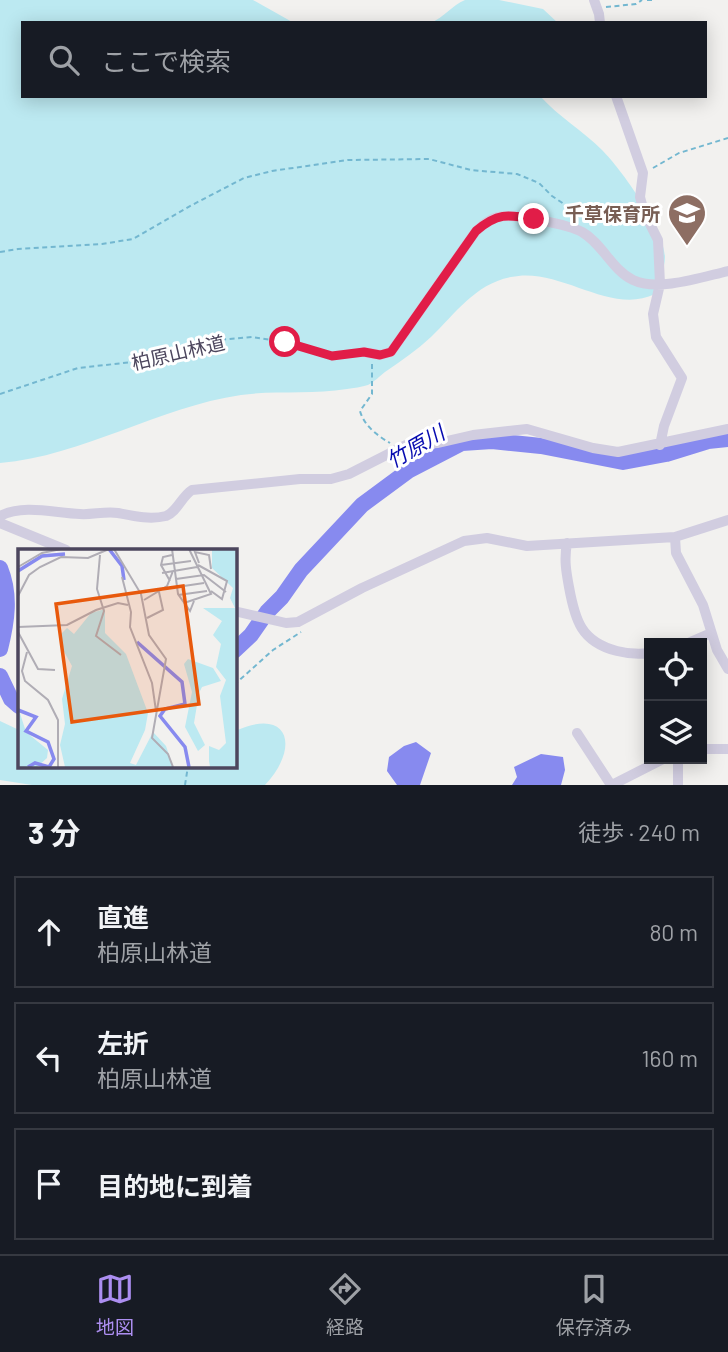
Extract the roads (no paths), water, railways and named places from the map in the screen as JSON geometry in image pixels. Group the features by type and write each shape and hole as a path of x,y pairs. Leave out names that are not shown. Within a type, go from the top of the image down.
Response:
{"street":[{"path":"617,98 643,173 640,197 644,212 658,240 660,284 653,304 656,337 682,379 664,426 660,445"},
{"path":"364,352 380,355 391,352 476,231 490,220 501,216 516,216 582,231 625,275 643,284 660,284 728,271"},
{"path":"0,516 16,511 35,510 82,514 115,513 138,518 166,515 192,490 300,479 331,479 349,474 406,445 438,443 473,435 527,429 593,448 618,452 728,429"},
{"path":"236,611 286,623 298,622 362,588 464,541 487,538 527,546 675,537 728,520"},
{"path":"0,523 60,549"},
{"path":"675,537 676,553 703,605 711,633 728,669"},
{"path":"567,543 564,561 572,609 580,627 599,647 636,655 644,654"},
{"path":"700,638 711,633"},
{"path":"577,733 612,785 628,781 655,764"},
{"path":"707,749 728,749"},
{"path":"678,764 678,785"}],"waterway":[{"name":"竹原川","path":"236,649 251,635 301,570 362,505 408,471 462,443 492,441 541,446 623,462 666,454 708,441 728,439"},
{"name":"竹原川","path":"0,568 6,588 7,608 0,649"},
{"name":"竹原川","path":"0,676 11,699 18,705"}],"place":[{"name":"千草保育所","path":"687,247"}]}
